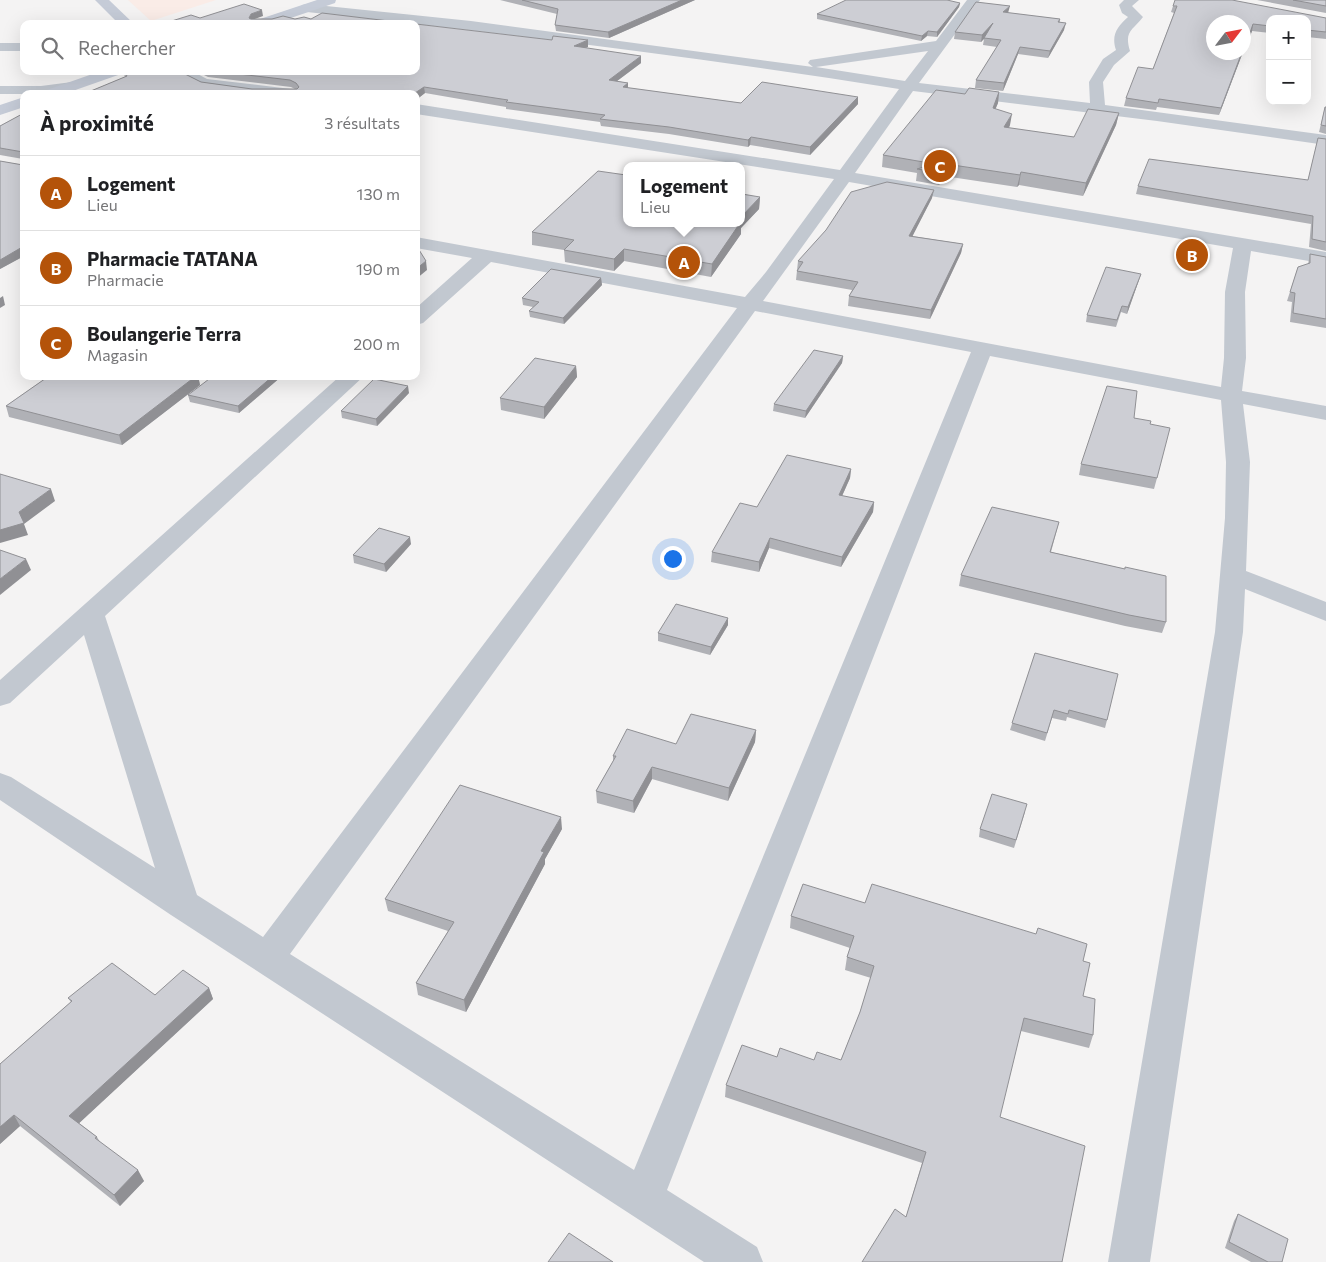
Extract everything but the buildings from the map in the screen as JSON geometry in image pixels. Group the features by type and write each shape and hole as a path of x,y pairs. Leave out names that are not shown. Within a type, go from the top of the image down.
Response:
{"street":[{"path":"101,0 123,20"},
{"path":"271,20 330,0"},
{"path":"267,958 750,304 773,276 909,86 974,0"},
{"path":"1097,108 1098,94 1096,82 1108,62 1123,51 1119,40 1122,31 1136,17 1127,10 1125,5 1133,0"},
{"path":"307,8 471,25 786,67 909,86 1097,108 1326,140"},
{"path":"786,67 940,45"},
{"path":"0,47 20,47"},
{"path":"60,90 104,75"},
{"path":"189,75 203,82 262,90"},
{"path":"0,90 41,90 72,86"},
{"path":"0,110 20,103"},
{"path":"420,110 747,159 1326,258"},
{"path":"420,243 1326,413"},
{"path":"1129,1262 1229,632 1238,462 1231,394 1235,358 1235,292 1244,244"},
{"path":"420,315 487,255"},
{"path":"643,1199 983,348"},
{"path":"0,696 349,380"},
{"path":"1233,575 1326,612"},
{"path":"91,614 183,905"},
{"path":"0,785 183,905 742,1262"}],"shaded area":[{"path":"128,0 216,0 154,20 150,20"}],"place":[{"name":"Boulangerie Terra","path":"940,166"},
{"name":"Pharmacie TATANA","path":"1192,255"},
{"name":"Logement","path":"684,262"}]}
